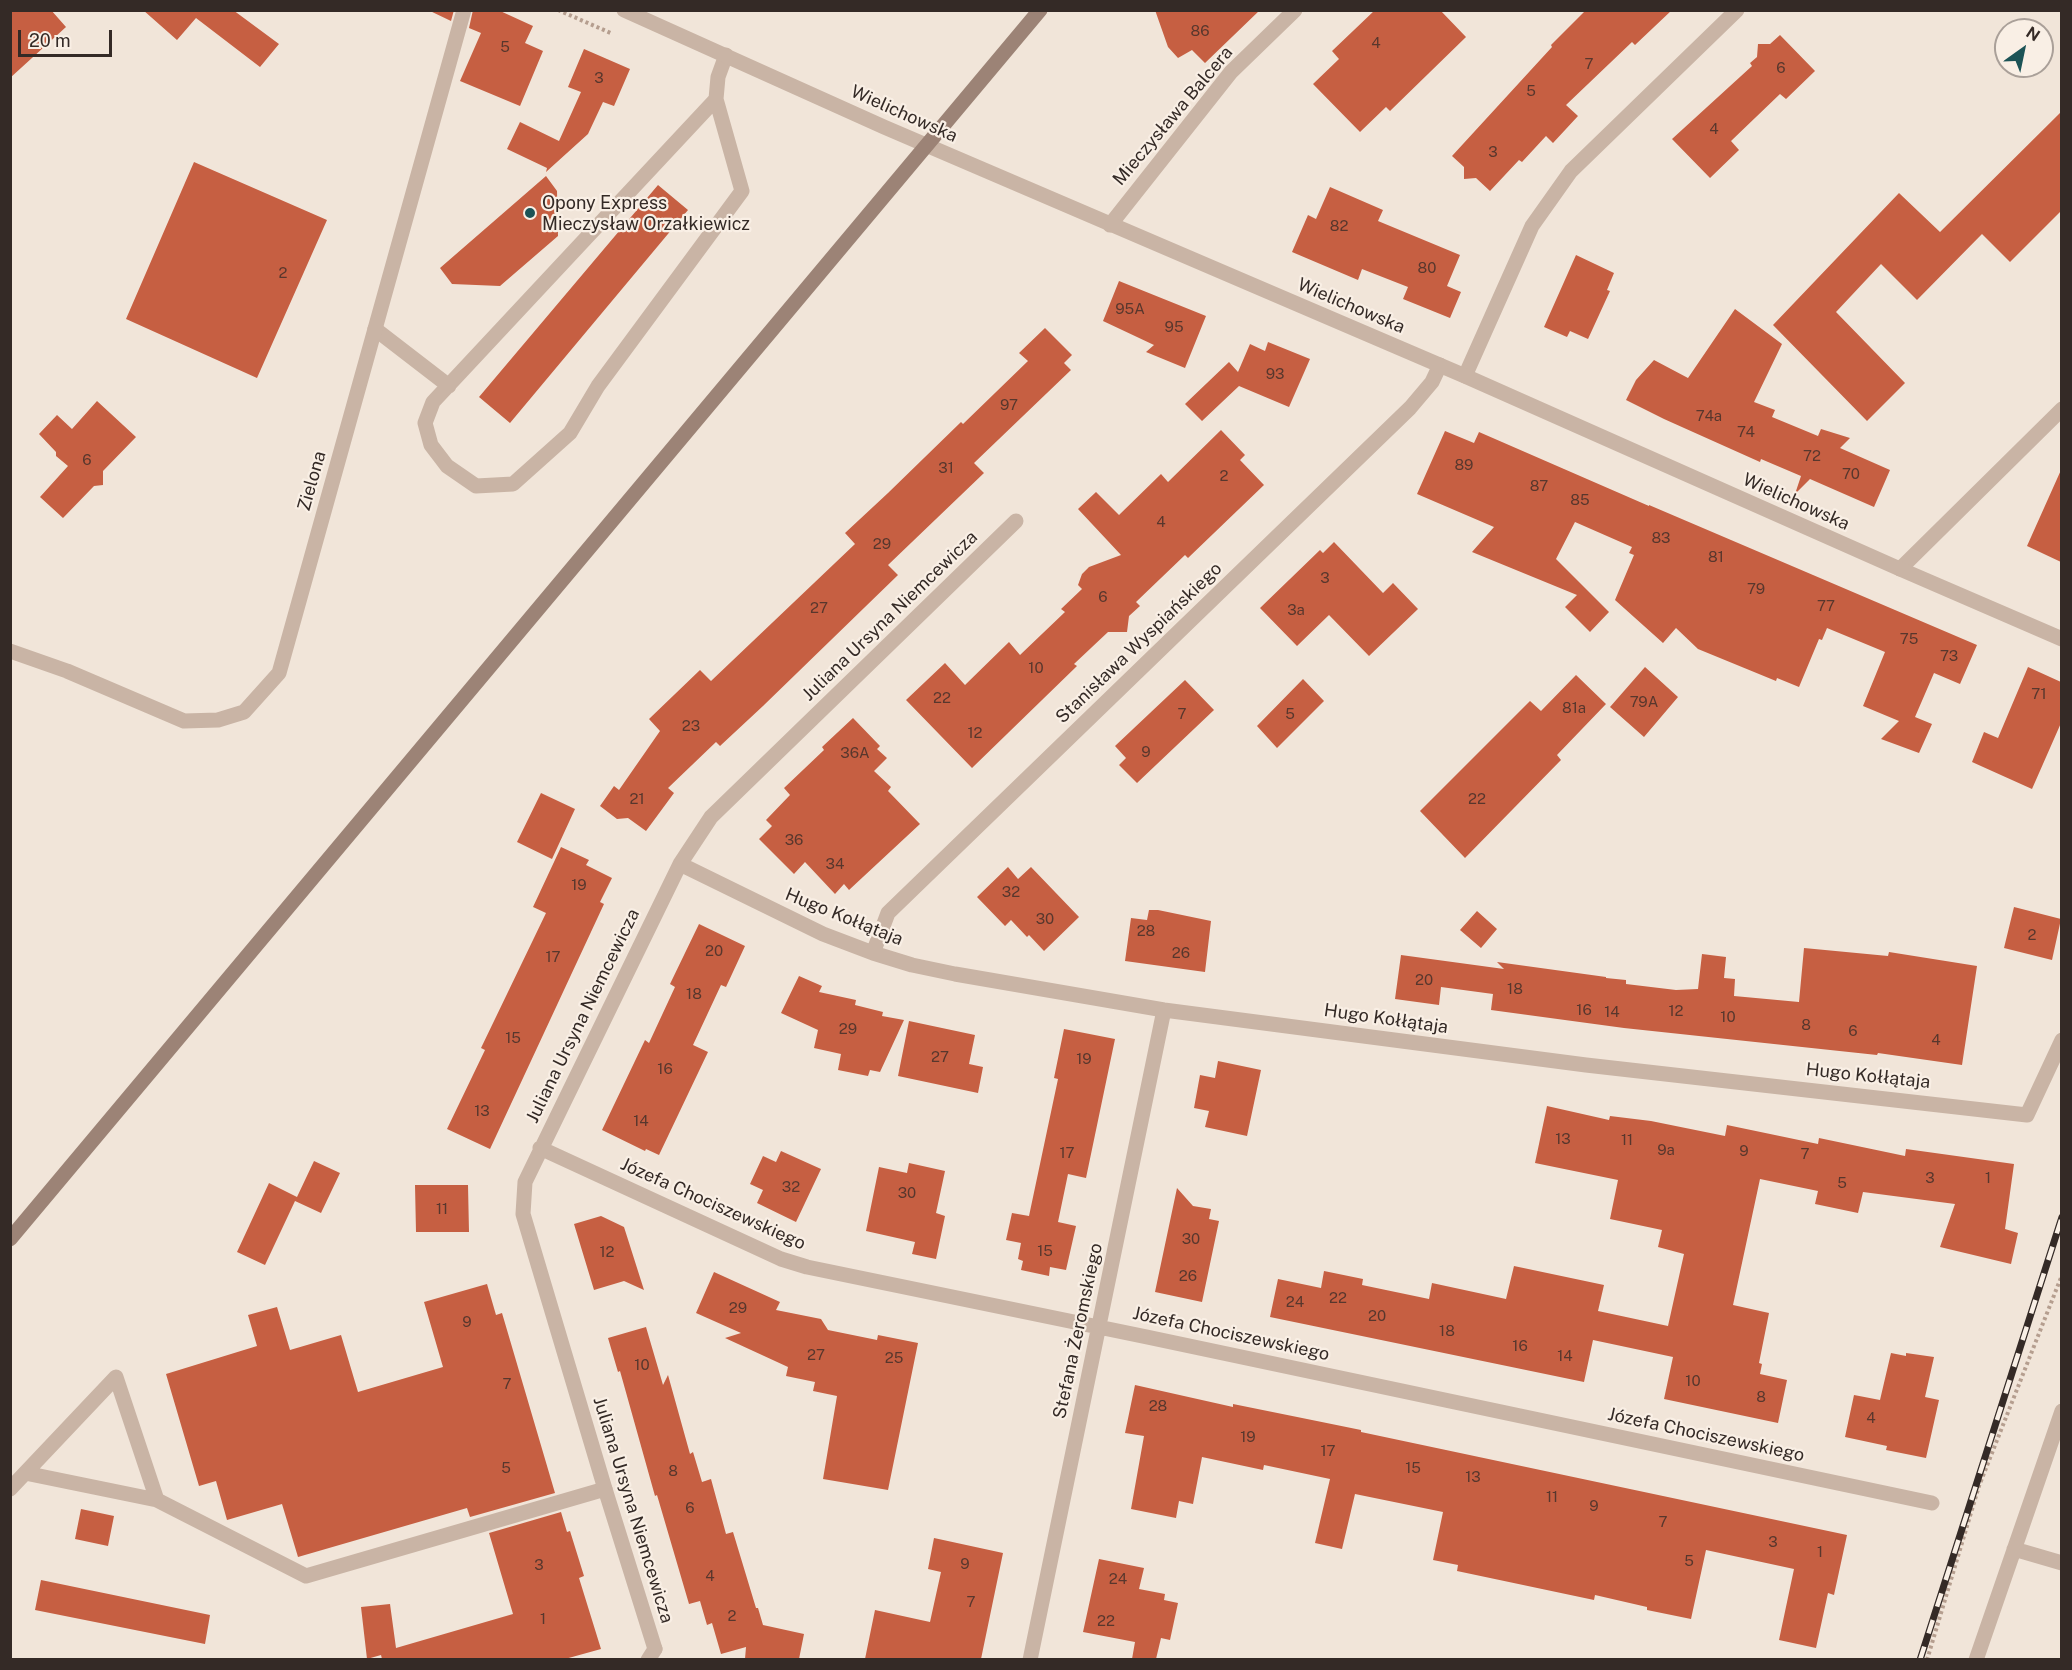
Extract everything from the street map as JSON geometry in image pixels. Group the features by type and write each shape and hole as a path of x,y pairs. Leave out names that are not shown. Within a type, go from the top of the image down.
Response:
{"main road":[{"path":"10,1239 1040,10"}],"street":[{"name":"Zielona","path":"10,651 67,671 184,721 218,720 244,712 279,674 464,10"},
{"name":"Wielichowska","path":"624,10 928,146 1440,365 2061,639"},
{"name":"Mieczysława Balcera","path":"1110,225 1231,72 1295,10"},
{"path":"1465,376 1532,226 1571,171 1737,10"},
{"path":"716,99 433,402 424,423 431,446 447,466 476,486 513,484 570,433 598,386 742,191 716,99 718,77 726,55"},
{"path":"375,329 450,386"},
{"name":"Stanisława Wyspiańskiego","path":"873,953 888,913 1410,408 1432,382 1440,365"},
{"path":"1900,569 2061,409"},
{"name":"Juliana Ursyna Niemcewicza","path":"652,1654 523,1214 525,1182 680,864 711,818 1016,521"},
{"name":"Hugo Kołłątaja","path":"680,864 823,934 873,953 955,974 1164,1010 1586,1065 2027,1115 2061,1040"},
{"name":"Stefana Żeromskiego","path":"1030,1659 1164,1010"},
{"name":"Józefa Chociszewskiego","path":"540,1148 781,1259 807,1267 1932,1503"},
{"path":"10,1489 116,1377 157,1500"},
{"path":"1976,1659 2061,1411"},
{"path":"25,1473 157,1500 306,1576 605,1489"},
{"path":"2014,1550 2061,1563"}],"path":[{"path":"1928,1659 1979,1486 2061,1275"}],"building":[{"path":"10,10 51,10 66,27 10,78"},
{"path":"143,10 233,10 279,44 260,67 196,18 177,40"},
{"path":"428,10 454,10 451,21"},
{"path":"473,10 498,10 533,26 525,43 543,51 520,106 460,81 481,33 469,28"},
{"path":"1155,10 1260,10 1205,63 1192,50 1178,58 1168,47"},
{"path":"1375,10 1440,10 1466,37 1390,111 1386,107 1360,132 1313,84 1339,59 1332,51"},
{"path":"1586,10 1672,10 1635,45 1632,42 1566,105 1578,116 1553,143 1546,136 1490,191 1476,178 1464,179 1464,167 1452,156 1552,47 1551,45"},
{"path":"1780,35 1815,71 1786,99 1780,94 1731,141 1739,150 1710,178 1672,139 1752,66 1750,63 1757,57 1758,44 1770,44"},
{"path":"584,49 630,69 614,106 603,102 588,134 546,172 547,168 507,149 520,122 559,141 581,92 568,87"},
{"path":"2061,112 2061,211 2010,262 1982,234 1917,300 1881,264 1836,312 1905,383 1867,421 1773,325 1899,193 1940,232"},
{"path":"194,162 327,220 257,378 126,319"},
{"name":"Opony Express Mieczysław Orzałkiewicz","path":"546,176 557,191 558,236 500,286 452,284 440,268"},
{"path":"658,185 688,210 510,423 479,397"},
{"path":"1330,187 1383,210 1378,221 1460,255 1447,286 1461,292 1450,318 1403,299 1408,287 1362,269 1358,280 1292,252 1308,215 1316,219"},
{"path":"1576,255 1614,273 1607,290 1610,291 1588,339 1570,331 1567,337 1544,327"},
{"path":"1119,281 1206,316 1185,368 1146,352 1154,345 1103,321"},
{"path":"1735,309 1782,344 1754,402 1775,410 1772,417 1818,436 1821,429 1850,438 1840,448 1890,470 1874,507 1810,479 1795,494 1801,476 1761,459 1760,462 1626,400 1636,380 1654,360 1688,378"},
{"path":"1045,328 1072,355 1064,363 1071,370 974,463 984,473 888,565 898,575 720,746 716,742 668,788 674,793 646,831 628,818 617,819 600,806 614,786 619,790 660,731 649,719 700,670 711,681 855,544 845,533 1028,361 1019,353"},
{"path":"1268,342 1310,359 1289,407 1239,386 1202,421 1185,404 1229,362 1238,372 1250,344 1265,351"},
{"path":"97,401 136,437 103,471 103,485 94,486 63,518 40,497 68,466 56,456 56,452 39,434 57,415 72,429"},
{"path":"1221,430 1245,455 1240,460 1264,485 1188,558 1185,555 1136,602 1140,606 1129,616 1127,632 1108,632 1074,664 1077,666 972,768 906,700 945,663 965,685 1009,642 1020,655 1065,612 1061,609 1082,589 1078,585 1082,574 1089,567 1121,555 1078,509 1096,492 1119,515 1161,474 1168,482"},
{"path":"1445,431 1474,443 1479,432 1977,645 1960,684 1934,673 1915,717 1932,724 1919,753 1881,739 1899,721 1863,706 1885,652 1827,628 1822,640 1819,639 1799,687 1777,678 1776,681 1698,649 1676,628 1663,643 1615,600 1634,555 1629,553 1632,547 1575,522 1556,559 1609,612 1590,632 1565,607 1577,595 1472,552 1494,527 1417,494"},
{"path":"2061,470 2061,562 2027,546"},
{"path":"1334,542 1383,593 1393,583 1418,609 1369,656 1329,615 1297,646 1260,608 1320,550 1323,553"},
{"path":"1645,667 1678,697 1644,737 1610,707"},
{"path":"2028,667 2061,682 2061,723 2032,789 1972,762 1984,732 1998,738"},
{"path":"1576,675 1606,704 1557,755 1561,760 1465,858 1420,811 1530,701 1541,711"},
{"path":"1303,679 1324,701 1277,748 1257,726"},
{"path":"1185,680 1214,710 1137,783 1119,765 1126,758 1115,746"},
{"path":"853,718 880,746 877,749 887,758 874,771 891,787 888,791 920,824 849,890 844,884 835,894 805,862 794,874 759,839 772,826 766,820 790,795 784,788 824,750 822,747"},
{"path":"541,793 575,809 552,859 517,842"},
{"path":"561,847 589,860 586,865 612,878 600,902 604,904 490,1149 447,1129 485,1050 481,1048 546,913 533,907"},
{"path":"1008,867 1018,879 1031,867 1079,917 1044,951 1011,920 1005,926 977,897"},
{"path":"2014,907 2061,919 2052,960 2004,948"},
{"path":"1149,910 1211,921 1205,972 1125,961 1131,918 1147,920"},
{"path":"1477,911 1497,929 1481,948 1460,930"},
{"path":"699,924 745,946 726,987 721,985 693,1045 708,1052 659,1155 646,1149 645,1151 602,1130 645,1040 649,1043 675,987 670,984"},
{"path":"1804,948 1888,956 1889,952 1977,966 1962,1065 1878,1053 1877,1055 1624,1028 1491,1010 1493,994 1441,987 1439,1005 1395,999 1401,955 1504,969 1497,962 1626,980 1626,984 1676,990 1698,989 1702,954 1726,957 1724,978 1735,979 1734,996 1799,1002"},
{"path":"799,976 822,986 819,992 856,1000 855,1005 883,1012 882,1016 904,1020 880,1072 870,1070 868,1076 838,1070 841,1054 814,1048 818,1030 781,1013"},
{"path":"909,1021 975,1035 969,1064 983,1067 978,1093 898,1076"},
{"path":"1064,1029 1115,1039 1086,1178 1068,1174 1058,1222 1076,1226 1066,1270 1050,1267 1049,1276 1021,1270 1023,1261 1018,1259 1021,1243 1006,1240 1012,1213 1029,1216 1058,1079 1054,1078"},
{"path":"1218,1061 1261,1070 1247,1136 1205,1127 1209,1111 1194,1108 1200,1075 1215,1078"},
{"path":"1547,1106 1609,1120 1610,1116 1651,1121 1725,1136 1727,1125 1818,1144 1819,1138 1905,1156 1906,1149 2014,1164 2005,1229 2018,1233 2011,1264 1940,1247 1955,1204 1863,1192 1858,1213 1815,1204 1818,1191 1760,1179 1733,1305 1769,1313 1759,1363 1762,1364 1760,1374 1787,1380 1778,1423 1664,1399 1673,1357 1593,1340 1584,1382 1270,1317 1278,1279 1321,1288 1324,1271 1363,1279 1362,1285 1429,1299 1432,1283 1506,1299 1514,1266 1604,1285 1598,1311 1668,1326 1684,1254 1658,1247 1662,1230 1610,1219 1618,1180 1535,1163"},
{"path":"781,1151 821,1169 796,1222 757,1203 763,1190 750,1184 763,1156 776,1162"},
{"path":"314,1161 340,1173 321,1213 295,1201 265,1265 237,1252 269,1183 297,1197"},
{"path":"909,1163 945,1171 936,1213 945,1216 936,1259 912,1254 915,1242 866,1231 879,1167 907,1173"},
{"path":"415,1185 468,1185 469,1232 416,1232"},
{"path":"1177,1188 1193,1206 1211,1209 1209,1219 1219,1221 1202,1302 1155,1292"},
{"path":"601,1216 624,1227 644,1290 624,1281 594,1290 574,1224"},
{"path":"714,1272 780,1302 776,1310 821,1319 828,1330 877,1340 878,1335 918,1343 888,1490 823,1479 837,1396 813,1391 815,1382 786,1376 788,1367 725,1338 741,1333 696,1313"},
{"path":"487,1284 496,1315 502,1313 555,1493 470,1517 467,1508 298,1557 282,1504 227,1520 216,1481 199,1486 166,1374 257,1346 248,1315 277,1307 290,1350 341,1335 358,1392 443,1367 424,1302"},
{"path":"646,1327 663,1385 668,1375 690,1454 693,1452 702,1482 711,1479 726,1534 733,1532 763,1625 804,1634 799,1659 745,1659 746,1647 721,1654 712,1623 707,1625 700,1601 689,1604 657,1495 655,1496 620,1371 618,1372 608,1338"},
{"path":"1891,1353 1934,1357 1925,1397 1939,1400 1926,1458 1886,1450 1887,1446 1845,1437 1854,1395 1880,1400"},
{"path":"1135,1385 1233,1407 1233,1404 1361,1430 1361,1432 1847,1535 1834,1595 1828,1593 1816,1648 1779,1640 1794,1569 1706,1550 1691,1619 1647,1610 1647,1607 1595,1595 1594,1600 1457,1571 1458,1565 1433,1560 1443,1512 1355,1494 1342,1549 1315,1543 1330,1479 1264,1465 1263,1470 1202,1457 1193,1504 1179,1501 1176,1518 1131,1509 1144,1436 1125,1433"},
{"path":"81,1509 114,1516 108,1546 75,1539"},
{"path":"561,1512 567,1532 570,1531 584,1576 579,1578 601,1649 565,1659 382,1659 381,1655 367,1659 361,1607 390,1604 396,1648 513,1614 489,1533"},
{"path":"934,1538 1003,1553 981,1659 865,1659 875,1610 930,1622 941,1572 928,1569"},
{"path":"1099,1559 1144,1568 1139,1589 1165,1594 1164,1600 1178,1603 1170,1640 1161,1638 1156,1659 1132,1659 1135,1642 1083,1632"},
{"path":"41,1580 210,1615 205,1644 35,1610"}],"railway":[{"path":"1920,1660 2062,1217"}],"place":[{"name":"Opony Express Mieczysław Orzałkiewicz","path":"530,213"}]}
